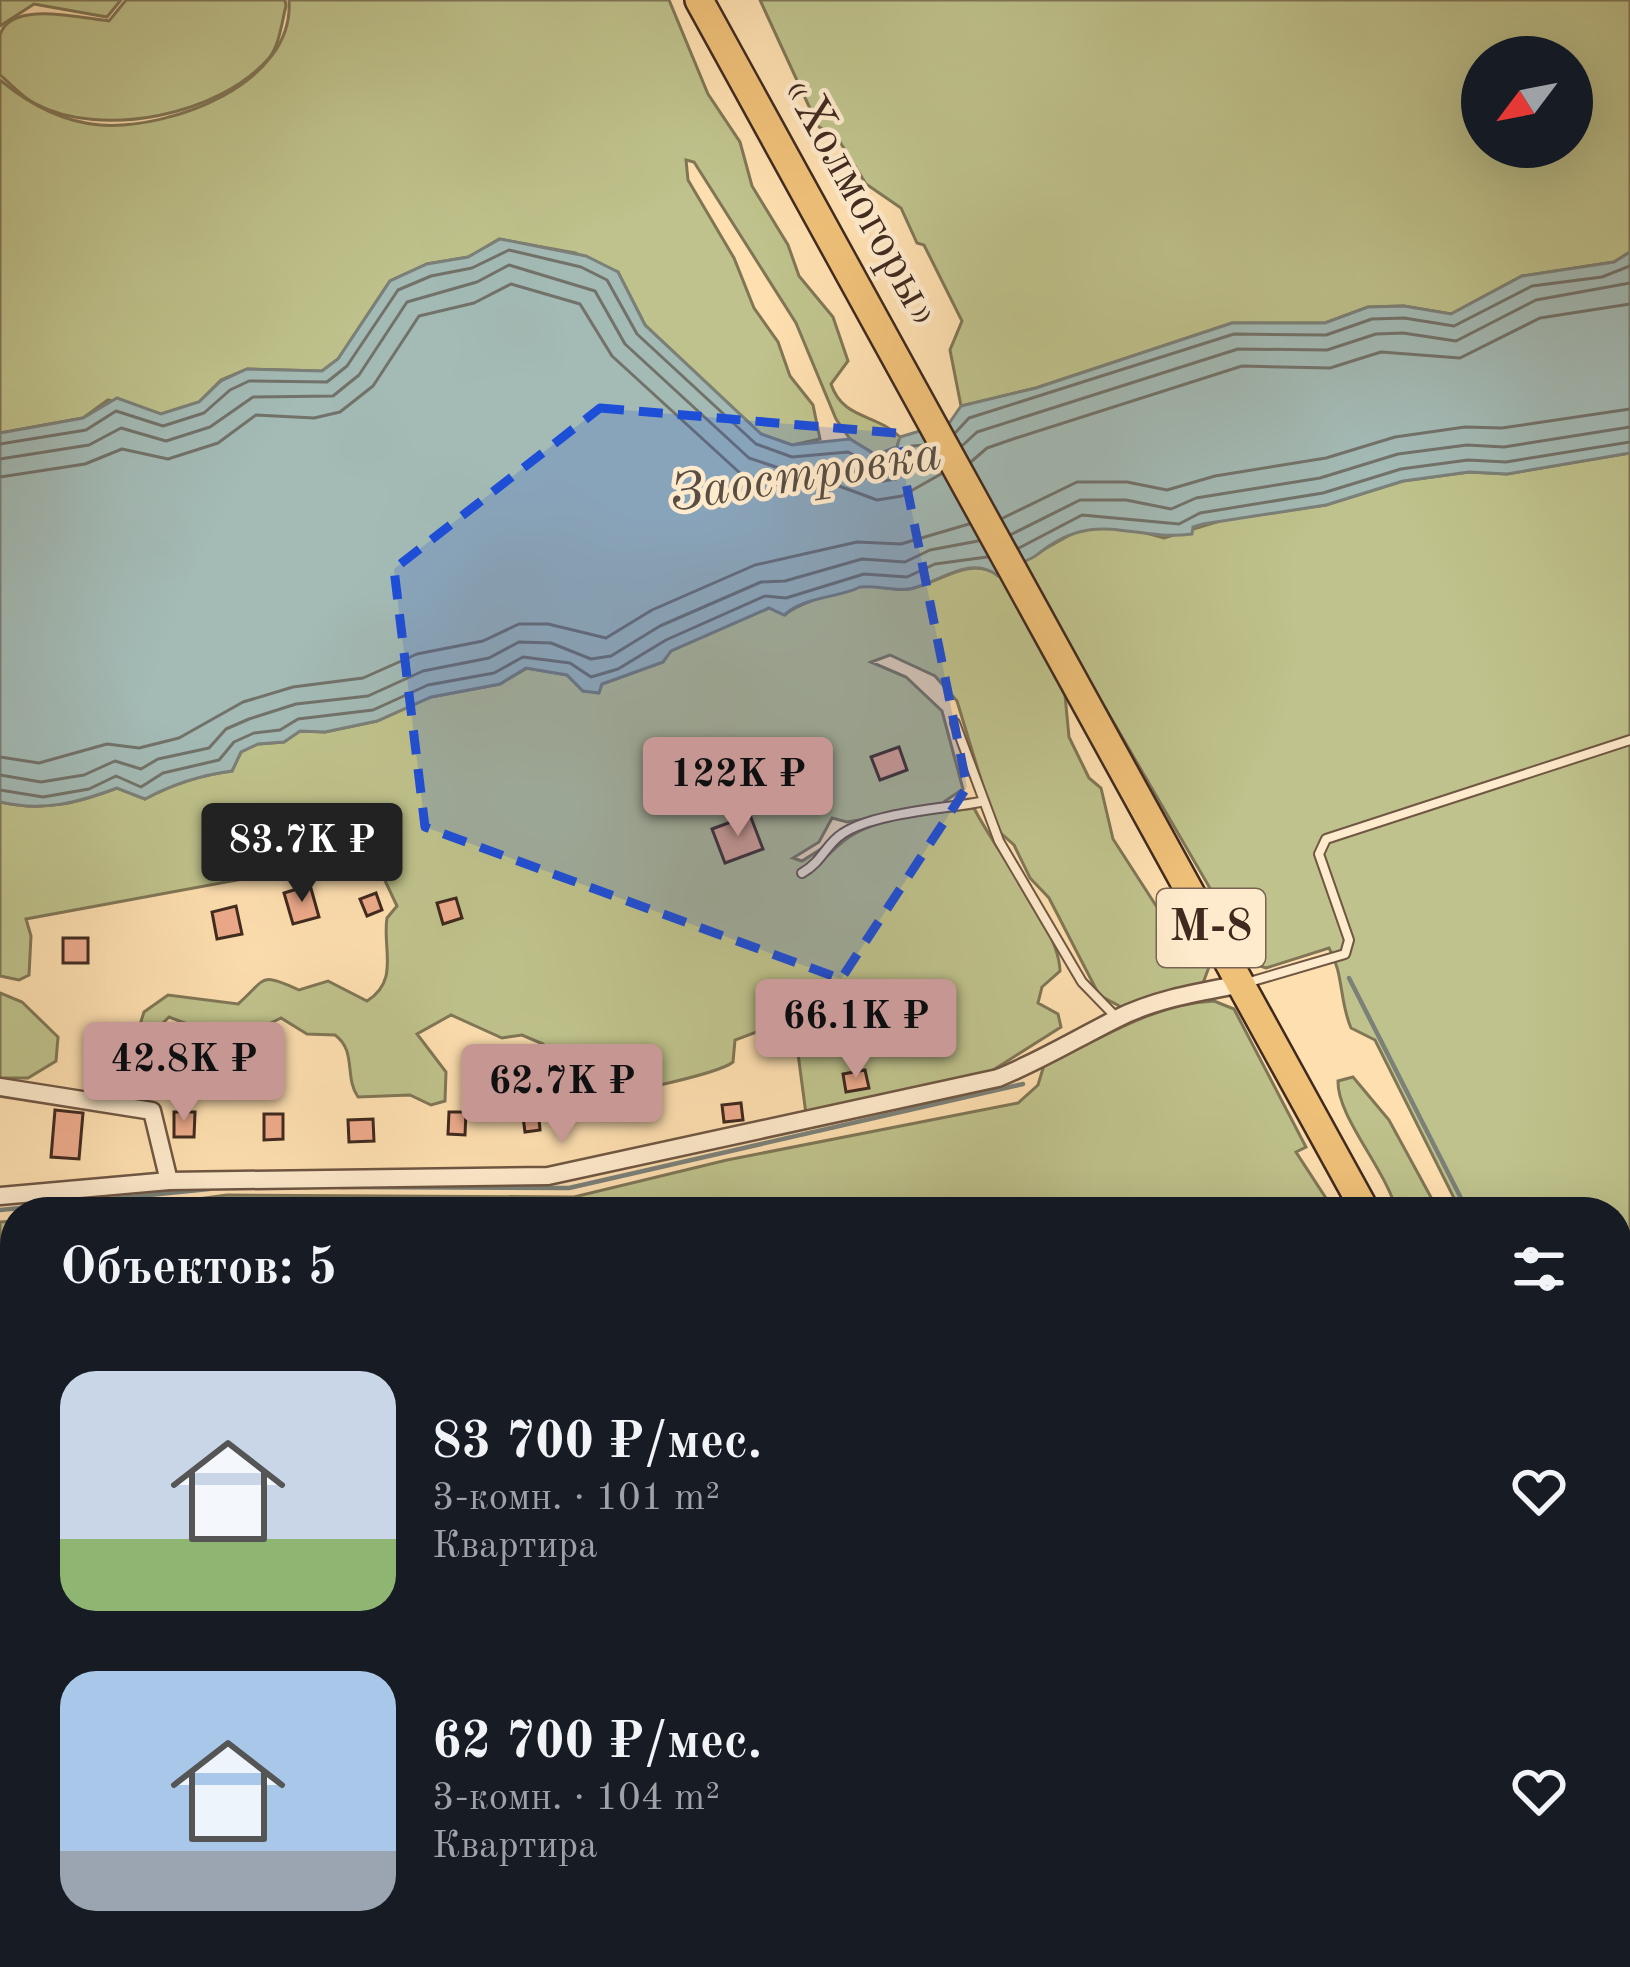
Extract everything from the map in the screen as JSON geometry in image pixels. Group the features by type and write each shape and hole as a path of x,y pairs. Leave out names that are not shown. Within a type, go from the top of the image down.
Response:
{"highway":[{"name":"«Холмогоры»","path":"699,0 1242,984"},
{"name":"М-8","path":"1242,984 1358,1197"}],"street":[{"path":"0,1196 169,1181 548,1176 998,1078 1062,1052 1118,1018 1175,997 1242,984"},
{"path":"0,1087 152,1111 169,1181"}],"lane":[{"path":"955,723 980,802 1082,982 1118,1018"},
{"path":"1242,984 1345,953 1349,940 1319,854 1326,839 1597,746 1630,740"},
{"path":"802,873 823,861 840,834 887,819 980,802"}],"highlighted area":[{"path":"600,408 896,433 967,787 841,979 425,827 394,569"}],"green space":[{"path":"0,0 121,0 107,17 34,4 0,26"},
{"path":"126,0 285,0 286,6 272,53 248,78 191,107 159,116 93,120 63,114 31,101 0,75 0,35 6,24 31,14 109,21"},
{"path":"289,0 669,0 708,94 740,142 752,186 788,245 799,276 833,317 848,361 831,384 836,396 852,410 891,429 900,437 897,447 876,455 850,439 836,419 796,323 694,162 686,160 688,180 734,258 754,308 778,342 790,376 813,405 820,439 792,445 761,434 645,325 618,272 575,253 499,239 469,257 427,264 390,281 338,359 322,371 247,369 221,380 199,402 161,414 108,400 83,418 0,433 0,80 34,104 72,120 128,125 160,119 223,96 250,78 272,56 285,30"},
{"path":"760,0 1630,0 1630,252 1614,262 1522,276 1451,314 1404,306 1368,307 1325,323 1232,323 1036,388 961,406 950,350 962,321 901,208 866,184 840,142 818,126"},
{"path":"1630,453 1630,1197 1454,1197 1375,1040 1351,1028 1329,948 1266,968 1254,964 1057,625 1038,643 1065,695 1069,737 1089,778 1101,788 1113,839 1184,949 1194,957 1203,950 1209,967 1203,983 1125,1009 1099,995 1049,898 1030,878 1014,845 996,829 957,701 935,676 890,655 871,662 906,677 942,711 963,789 945,801 948,805 847,822 832,818 819,842 793,858 802,861 829,844 822,858 799,871 801,876 845,840 874,825 974,808 1038,912 1060,971 1042,987 1038,1003 1058,1014 1061,1027 990,1072 806,1114 795,1031 767,1028 735,1040 733,1062 723,1067 659,1085 578,1099 560,1084 543,1044 522,1035 502,1038 451,1015 417,1034 446,1072 445,1101 431,1105 410,1095 358,1097 346,1049 335,1035 307,1034 281,1018 257,1030 198,1028 169,1017 153,1033 161,1046 200,1041 217,1046 236,1065 243,1089 224,1098 181,1094 160,1078 138,1031 144,1012 168,995 238,1004 269,979 299,990 328,981 367,1001 377,993 387,974 387,918 397,906 373,855 26,919 31,936 29,975 19,980 0,976 0,802 60,804 117,788 145,799 186,781 232,771 241,752 258,744 284,742 300,731 325,732 377,721 431,697 500,684 527,668 567,675 583,691 598,692 602,684 663,662 670,651 769,608 785,615 840,592 864,586 910,589 965,569 998,575 1084,527 1124,527 1164,538 1223,520 1326,505 1403,481 1469,472 1507,474"},
{"path":"0,993 22,1002 58,1037 56,1061 28,1078 0,1078"},
{"path":"1214,1001 1234,1009 1306,1147 1296,1152 1325,1197 574,1197 727,1160 1018,1103 1038,1085 1044,1065 1147,1016"},
{"path":"1353,1077 1389,1120 1431,1197 1391,1197 1345,1111 1338,1081"},
{"path":"227,1195 574,1197 212,1197"}],"water":[{"name":"Заостровка","path":"500,239 586,256 618,272 645,325 761,434 792,445 850,439 876,455 897,447 900,437 950,422 961,406 1036,388 1232,323 1325,323 1368,307 1404,306 1451,314 1522,276 1614,262 1630,252 1630,453 1507,474 1469,472 1403,481 1326,505 1203,524 1193,527 1192,534 1114,529 1078,532 998,576 965,569 908,589 860,587 802,604 784,615 769,608 671,651 663,662 602,684 599,693 583,691 567,675 526,668 500,684 431,697 377,721 325,732 300,731 284,742 258,744 241,752 232,771 187,781 145,799 117,788 60,804 0,802 0,433 83,418 117,398 161,414 199,402 221,381 247,369 322,371 338,359 390,281 427,264 468,257"}],"building":[{"path":"899,747 907,770 880,780 871,757"},
{"path":"750,815 763,849 725,863 712,829"},
{"path":"310,885 319,917 293,924 284,893"},
{"path":"376,893 382,910 367,916 360,899"},
{"path":"456,898 462,918 443,924 437,903"},
{"path":"236,906 242,934 217,939 212,912"},
{"path":"63,938 88,938 88,963 63,963"},
{"path":"865,1070 869,1088 846,1092 843,1074"},
{"path":"741,1103 743,1120 724,1122 722,1105"},
{"path":"538,1107 540,1130 525,1132 522,1109"},
{"path":"55,1110 83,1113 79,1159 51,1157"},
{"path":"174,1112 195,1112 194,1137 174,1137"},
{"path":"449,1112 466,1112 465,1135 448,1134"},
{"path":"264,1114 283,1114 283,1139 264,1140"},
{"path":"373,1119 374,1141 349,1142 348,1120"}],"waterway":[{"path":"1349,978 1460,1197"},
{"path":"340,1187 569,1188 1023,1084"},
{"path":"129,1197 209,1189"}]}
